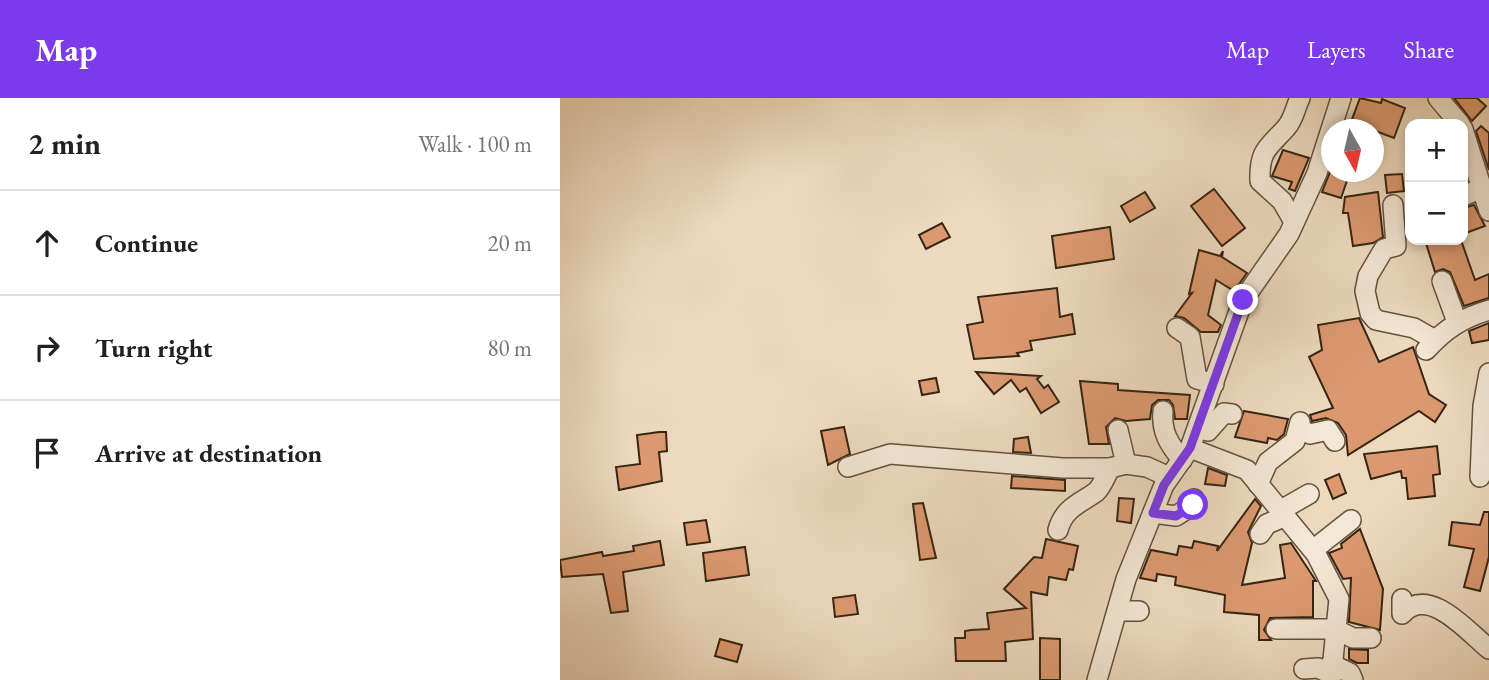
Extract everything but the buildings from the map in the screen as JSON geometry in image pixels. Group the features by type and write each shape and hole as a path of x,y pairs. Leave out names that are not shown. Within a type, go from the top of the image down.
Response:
{"street":[{"path":"1294,222 1282,201 1260,181 1260,166 1272,139 1286,128 1294,115 1300,98"},
{"path":"1097,680 1126,579 1153,513 1169,477 1186,454 1198,429 1243,300 1294,222 1317,173 1341,98"},
{"path":"1437,98 1455,119"},
{"path":"1468,153 1478,192 1489,211"},
{"path":"1393,205 1396,246 1384,249 1368,276 1365,291 1370,313 1377,320 1414,328 1430,345 1457,322 1489,310"},
{"path":"1442,281 1457,322"},
{"path":"1177,328 1190,338 1197,379 1214,384"},
{"path":"1480,477 1483,406 1489,373"},
{"path":"1163,411 1162,424 1167,442 1186,454 1247,470 1313,550 1339,599 1331,673"},
{"path":"1198,429 1208,431 1224,413 1232,414"},
{"path":"1258,484 1268,462 1294,441 1300,425 1310,434 1328,430 1335,441"},
{"path":"1058,530 1061,518 1078,501 1098,490 1118,466 1118,430"},
{"path":"848,467 890,454 988,463 1147,467 1169,477"},
{"path":"1260,534 1267,524 1309,494"},
{"path":"1153,513 1176,516 1193,505 1194,499"},
{"path":"1313,550 1351,520"},
{"path":"1402,599 1402,614 1409,607 1423,602 1435,606 1489,649"},
{"path":"1117,611 1139,611"},
{"path":"1276,629 1335,629 1353,638 1371,638"},
{"path":"1304,669 1318,668 1331,673 1350,673 1353,680"}],"route":[{"path":"1193,505 1176,516 1153,513 1164,485 1190,448 1243,300"}]}
